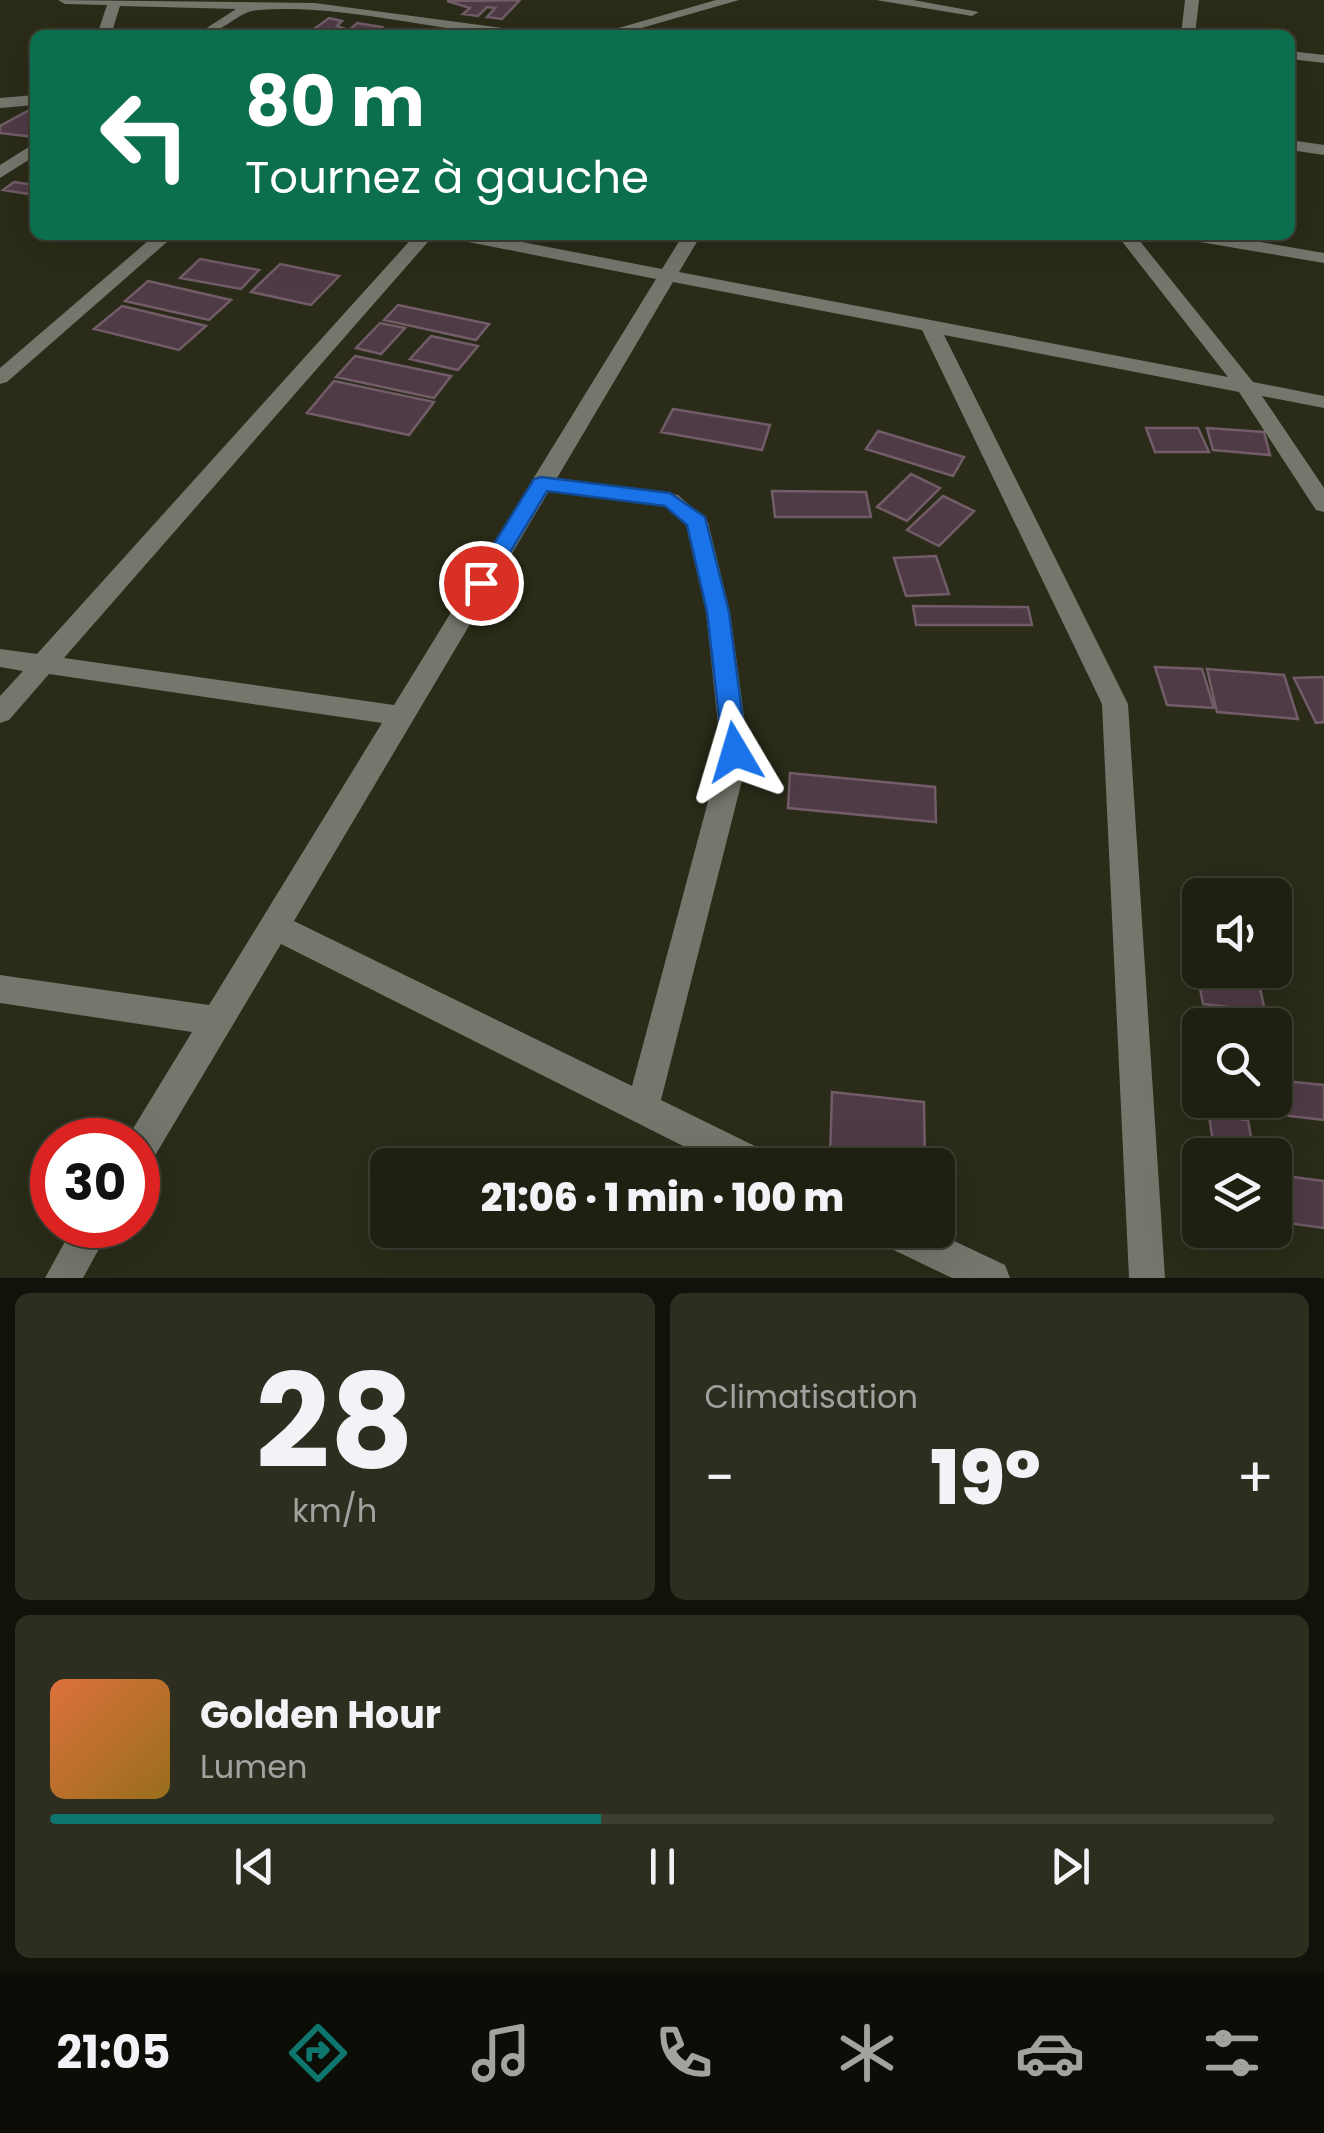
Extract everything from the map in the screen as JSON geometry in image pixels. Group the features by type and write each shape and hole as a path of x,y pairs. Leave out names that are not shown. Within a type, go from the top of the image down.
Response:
{"street":[{"path":"66,0 250,6 318,4 491,30"},
{"path":"621,30 732,0"},
{"path":"883,0 971,12"},
{"path":"1189,30 1192,0"},
{"path":"106,30 115,1"},
{"path":"211,30 250,6"},
{"path":"1295,56 1324,59"},
{"path":"0,102 30,100"},
{"path":"1295,146 1324,150"},
{"path":"0,174 30,152"},
{"path":"0,378 160,240"},
{"path":"0,713 421,240"},
{"path":"484,240 1324,402"},
{"path":"158,1118 689,240"},
{"path":"1130,240 1246,387 1324,505"},
{"path":"1218,240 1324,258"},
{"path":"930,326 1115,704 1147,1278"},
{"path":"541,484 670,500 697,522 718,612 735,752 642,1110"},
{"path":"0,658 400,716"},
{"path":"274,926 721,1148"},
{"path":"0,989 215,1021"},
{"path":"62,1278 80,1248"},
{"path":"930,1248 992,1278"}],"building":[{"path":"520,0 502,19 487,17 495,8 487,7 478,16 463,14 470,8 447,1"},
{"path":"329,18 342,21 337,26 348,30 313,30"},
{"path":"357,23 382,27 379,30 349,30"},
{"path":"30,110 30,136 0,133 0,126"},
{"path":"14,182 30,184 30,194 3,190"},
{"path":"200,259 259,270 241,289 180,278"},
{"path":"280,264 339,276 311,305 251,292"},
{"path":"148,281 231,300 209,320 125,301"},
{"path":"398,305 489,324 476,340 384,320"},
{"path":"122,306 206,326 179,350 94,329"},
{"path":"380,323 405,328 381,354 356,348"},
{"path":"431,336 478,346 458,370 410,359"},
{"path":"355,356 451,376 434,398 336,377"},
{"path":"334,381 434,402 409,435 307,413"},
{"path":"673,409 770,425 762,450 661,432"},
{"path":"1146,428 1198,428 1209,452 1155,452"},
{"path":"1207,428 1264,432 1270,455 1213,450"},
{"path":"878,431 964,457 953,476 866,449"},
{"path":"911,474 940,488 907,521 877,507"},
{"path":"772,491 866,492 871,517 775,517"},
{"path":"943,496 974,511 939,546 907,530"},
{"path":"936,556 949,594 906,596 894,558"},
{"path":"913,606 1028,607 1032,625 916,625"},
{"path":"1155,667 1202,669 1214,708 1167,705"},
{"path":"1207,669 1284,675 1298,719 1217,712"},
{"path":"1324,677 1324,722 1316,723 1294,678"},
{"path":"790,773 935,787 936,822 788,808"},
{"path":"1200,988 1260,988 1264,1008 1238,1008 1203,1004"},
{"path":"1292,1082 1324,1085 1324,1120 1292,1116"},
{"path":"832,1092 924,1102 925,1148 830,1148"},
{"path":"1209,1118 1248,1120 1251,1138 1212,1138"},
{"path":"1292,1177 1324,1181 1324,1228 1292,1224"}],"route":[{"path":"481,583 541,484 670,500 697,522 718,612 735,752"}]}
